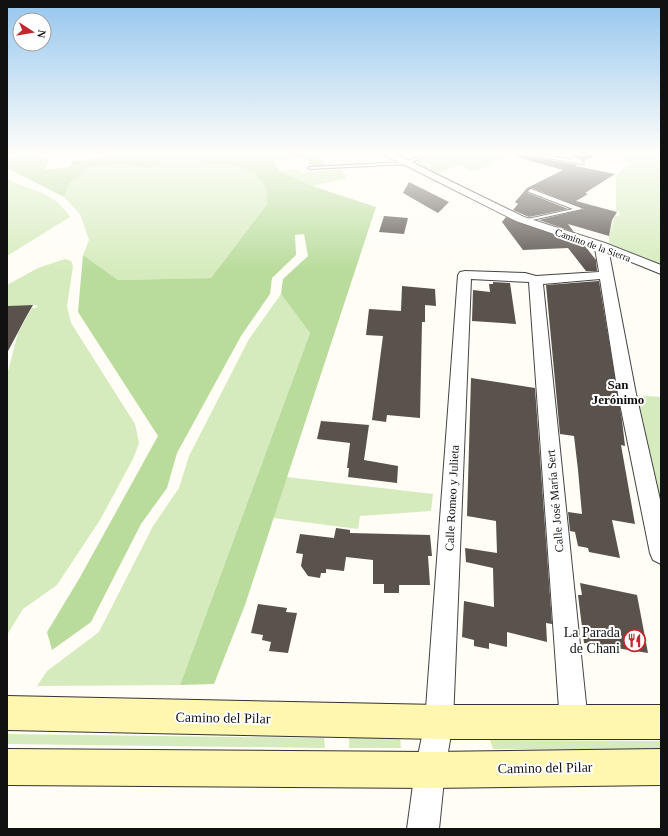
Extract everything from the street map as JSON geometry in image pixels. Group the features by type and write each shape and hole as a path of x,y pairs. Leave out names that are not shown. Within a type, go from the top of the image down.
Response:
{"main road":[{"name":"Camino del Pilar","path":"7,713 439,722 661,722"},
{"name":"Camino del Pilar","path":"7,767 430,770 661,767"}],"street":[{"name":"Camino de la Sierra","path":"466,192 525,221 601,246 661,270"},
{"path":"601,246 627,394 661,552"},
{"name":"Calle Romeo y Julieta","path":"439,722 465,275 525,277 536,280"},
{"path":"536,280 606,275"},
{"name":"Calle José María Sert","path":"536,280 574,722"},
{"path":"423,829 430,770 439,722"}],"lane":[{"name":"Camino de la Sierra","path":"525,221 579,209 534,192"}],"green space":[{"path":"7,192 42,193 63,208 70,217 7,256"},
{"path":"54,192 66,192 64,197"},
{"path":"66,192 266,192 267,204 211,278 118,280 83,255 89,240 80,214 64,197"},
{"path":"266,192 330,192 376,207 245,605 214,684 180,685 310,333 281,294 283,279 308,256 304,234 295,235 296,255 272,278 270,294 241,336 177,453 167,488 141,524 91,622 52,650 47,632 79,579 158,436 78,312 83,255 118,280 211,278 267,204"},
{"path":"616,192 661,192 661,265 609,244 609,236 615,216 619,216 620,213 616,210"},
{"path":"65,259 71,261 73,266 67,306 71,323 135,424 139,443 133,459 100,520 57,585 23,609 7,635 7,375 18,333 32,308 36,308 37,305 7,306 7,285 38,268"},
{"path":"281,294 310,333 180,685 37,686 47,671 99,632 153,526 179,488 189,456 249,339"},
{"path":"632,395 661,397 661,524"},
{"path":"286,477 433,494 431,511 360,516 358,529 273,518"},
{"path":"7,734 324,738 325,748 7,744"},
{"path":"349,737 400,737 401,748 349,748"},
{"path":"490,740 661,741 661,750 493,749"}],"building":[{"path":"429,192 449,202 438,213 403,193"},
{"path":"524,192 528,192 568,209 529,217 513,210 518,204 515,202"},
{"path":"542,192 587,192 585,193 588,194 576,201 617,212 612,220 609,236 568,224 574,232 539,220 584,209"},
{"path":"384,216 408,218 404,234 379,232"},
{"path":"506,217 585,246 596,260 597,271 586,271 568,248 523,250 502,222"},
{"path":"599,281 622,420 625,446 621,445 635,524 612,520 620,558 589,552 588,548 578,546 575,532 570,531 568,512 582,514 578,470 574,436 560,434 546,285"},
{"path":"493,282 510,283 516,324 472,321 473,290 490,292 489,284 493,284"},
{"path":"402,286 435,289 436,306 425,305 425,322 422,322 420,418 387,415 386,422 372,420 383,336 366,335 369,309 401,311"},
{"path":"33,305 25,319 7,353 7,306"},
{"path":"471,378 535,388 552,624 546,623 547,642 507,632 507,647 489,643 489,649 474,646 474,640 462,637 464,601 494,607 493,568 466,562 465,548 497,553 496,521 467,516"},
{"path":"321,421 369,425 364,460 398,466 397,483 348,477 349,468 347,468 350,443 317,439"},
{"path":"336,528 350,530 350,533 430,535 432,556 428,556 430,585 399,585 399,593 384,593 384,584 373,584 373,560 346,557 344,571 326,569 326,573 321,573 320,578 308,576 301,566 303,554 296,553 300,534 334,538"},
{"path":"580,583 637,595 648,653 584,643 578,595 582,595"},
{"path":"258,604 287,608 286,612 297,613 288,653 269,651 271,642 262,640 263,635 251,633"}],"place":[{"name":"La Parada de Chani","path":"635,640"}],"district":[{"name":"San Jerónimo","path":"618,392"}]}
